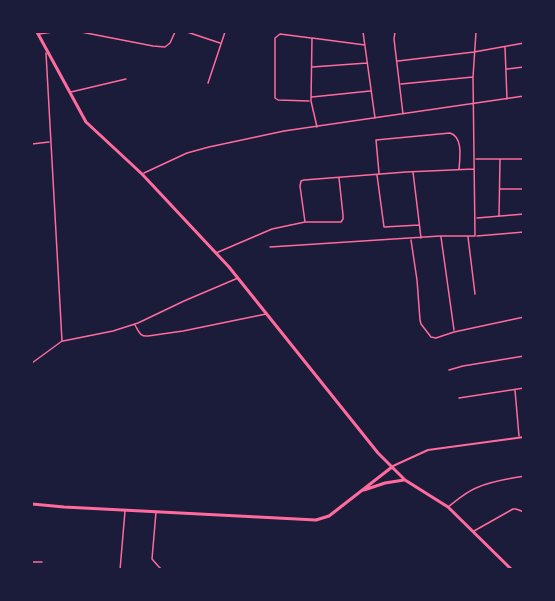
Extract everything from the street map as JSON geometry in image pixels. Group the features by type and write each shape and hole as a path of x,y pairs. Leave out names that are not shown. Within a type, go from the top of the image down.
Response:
{"main road":[{"path":"38,33 86,122 142,174 216,253 378,453 405,480 448,507 512,570"},
{"path":"32,504 316,520 329,516 392,467"},
{"path":"362,490 405,480"}],"street":[{"path":"38,33 53,32"},
{"path":"81,32 165,47 171,43 175,32"},
{"path":"187,32 221,43"},
{"path":"208,83 225,32"},
{"path":"363,32 375,118"},
{"path":"395,32 403,114"},
{"path":"475,236 473,77 476,32"},
{"path":"365,45 280,34 275,38 274,96 278,100 311,99 371,90"},
{"path":"312,38 311,99 316,127"},
{"path":"398,61 474,52 524,43"},
{"path":"505,46 507,99"},
{"path":"46,50 62,341"},
{"path":"311,67 367,63"},
{"path":"506,70 524,67"},
{"path":"400,84 473,77"},
{"path":"70,92 126,79"},
{"path":"142,174 176,157 198,150 284,132 524,96"},
{"path":"419,225 384,227 376,140 454,134 458,138 459,170"},
{"path":"32,144 50,142"},
{"path":"475,159 524,159"},
{"path":"499,216 500,160"},
{"path":"305,222 300,186 304,180 412,171 475,169"},
{"path":"412,171 421,238"},
{"path":"216,253 272,229 305,222 341,222 343,219 339,177"},
{"path":"499,189 524,189"},
{"path":"476,218 524,214"},
{"path":"270,247 524,232"},
{"path":"440,236 454,332"},
{"path":"468,236 475,294"},
{"path":"411,239 421,324 431,337 436,338 524,317"},
{"path":"32,363 62,341 113,331 135,324 238,278"},
{"path":"135,324 140,334 148,336 267,314"},
{"path":"449,370 524,356"},
{"path":"459,398 524,388"},
{"path":"514,389 519,437"},
{"path":"392,467 428,450 524,437"},
{"path":"448,507 476,488 496,481 524,477"},
{"path":"473,532 513,509 523,513"},
{"path":"120,570 124,510"},
{"path":"156,512 152,559 163,570"},
{"path":"32,562 42,562"}]}
